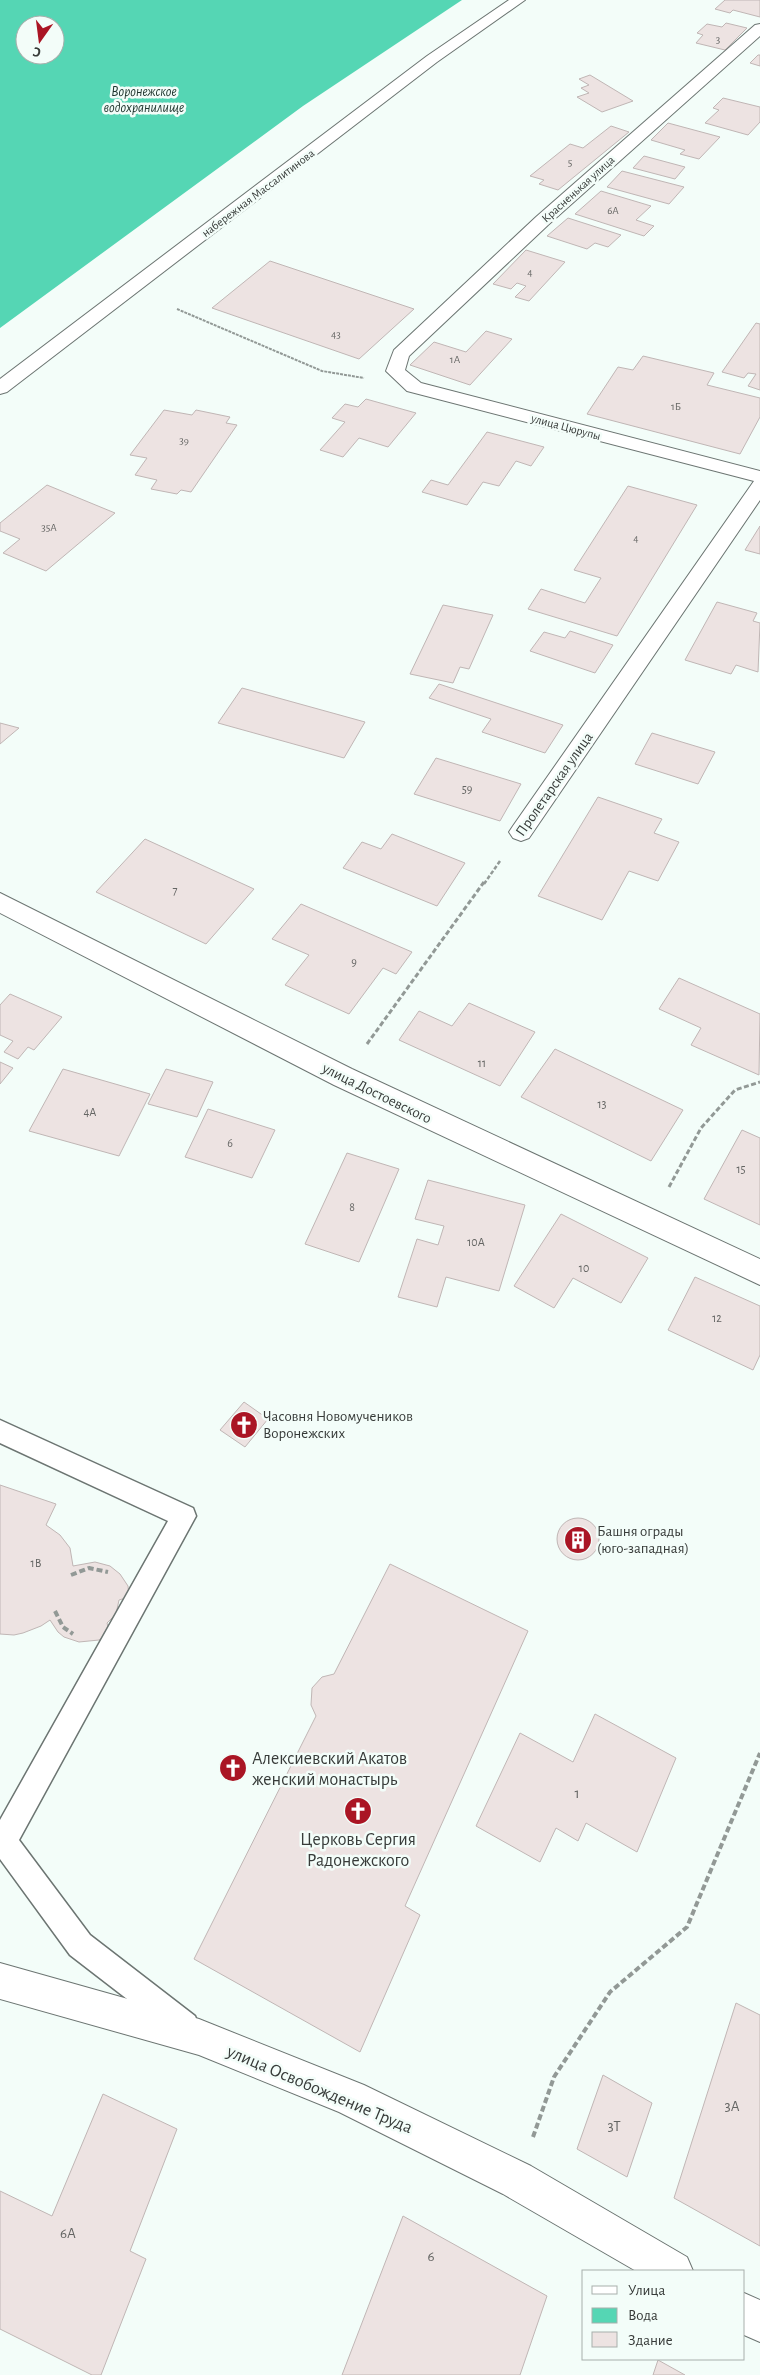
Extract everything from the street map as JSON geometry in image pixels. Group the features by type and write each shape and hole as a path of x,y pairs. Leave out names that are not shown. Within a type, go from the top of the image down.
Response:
{"street":[{"name":"набережная Массалитинова","path":"0,388 432,60 518,0"},
{"name":"Красненькая улица","path":"400,354 542,221 760,28"},
{"name":"улица Цюрупы","path":"400,354 395,371 414,387 760,477"},
{"name":"Пролетарская улица","path":"521,832 760,486"},
{"name":"улица Достоевского","path":"0,902 343,1077 760,1273"},
{"name":"улица Освобождение Труда","path":"0,1981 199,2037 351,2098 517,2180 671,2270"},
{"path":"745,2314 760,2322"}],"lane":[{"path":"0,1431 184,1516 2,1839 80,1945 199,2037"}],"path":[{"path":"177,308 322,371 414,387"},
{"name":"Пролетарская улица","path":"343,1077 521,832"},
{"path":"650,1222 701,1128 734,1090 760,1082"},
{"path":"517,2180 554,2077 610,1992 687,1927 760,1753"}],"water":[{"name":"Воронежское водохранилище","path":"0,0 462,0 303,106 0,328"}],"building":[{"path":"725,0 760,0 760,17 733,10 730,13 715,9"},
{"path":"726,23 747,28 725,50 696,43 703,35 697,33 707,24 722,27"},
{"path":"760,55 760,66 750,63"},
{"path":"590,75 633,101 602,112 577,97 589,93 581,88 589,85 579,79"},
{"path":"723,98 760,107 760,122 748,135 705,123 719,110 713,108"},
{"path":"668,123 720,137 699,159 680,154 685,150 651,140"},
{"path":"611,126 629,132 558,190 539,184 544,180 530,176 570,144 583,148"},
{"path":"644,156 685,167 675,179 633,168"},
{"path":"622,171 684,187 669,204 607,187"},
{"path":"601,191 651,206 636,220 654,226 644,236 575,214"},
{"path":"568,218 621,235 608,247 595,243 587,249 547,236"},
{"path":"526,250 565,262 529,301 515,297 526,286 517,283 511,289 493,284"},
{"path":"270,261 414,309 359,359 212,308"},
{"path":"756,323 760,324 760,390 748,386 756,374 748,373 744,378 722,372"},
{"path":"486,331 512,339 470,385 410,365 434,342 466,352"},
{"path":"643,356 714,373 707,385 760,398 760,417 740,454 587,414 618,367 633,370"},
{"path":"366,399 416,413 388,447 359,438 343,457 320,450 345,422 332,418 345,404 358,407"},
{"path":"164,410 192,415 196,410 230,417 226,423 237,425 191,492 181,490 177,494 151,489 157,480 135,475 147,458 130,455"},
{"path":"487,432 544,447 531,466 516,461 499,486 483,482 467,505 422,492 431,480 448,485"},
{"path":"47,485 115,513 46,571 3,553 20,539 0,531 0,523"},
{"path":"628,486 697,505 617,636 528,609 541,589 585,603 601,578 574,570"},
{"path":"760,526 760,554 745,550"},
{"path":"717,602 757,613 753,621 760,623 758,672 736,665 731,674 685,660"},
{"path":"443,605 493,615 469,669 460,667 453,683 410,674"},
{"path":"570,631 613,645 595,673 530,651 544,632 565,638"},
{"path":"439,684 563,725 545,753 482,732 491,719 429,698"},
{"path":"242,688 365,722 344,758 218,723"},
{"path":"0,723 19,728 0,744"},
{"path":"652,733 715,752 698,784 635,764"},
{"path":"436,758 521,784 500,821 414,794"},
{"path":"598,797 662,819 654,833 679,842 658,881 629,871 602,920 538,896"},
{"path":"392,834 465,863 437,906 343,868 362,842 381,849"},
{"path":"145,839 254,889 206,944 96,892"},
{"path":"301,904 412,952 396,974 383,968 349,1014 285,985 309,955 272,939"},
{"path":"679,978 760,1014 759,1075 691,1045 701,1028 659,1009"},
{"path":"10,994 62,1017 34,1050 28,1047 18,1059 4,1052 13,1041 0,1035 0,1005"},
{"path":"469,1003 535,1032 500,1086 399,1040 419,1011 452,1026"},
{"path":"555,1049 683,1110 651,1161 521,1097"},
{"path":"0,1062 13,1068 0,1084"},
{"path":"63,1069 150,1094 119,1156 29,1131"},
{"path":"166,1069 213,1082 197,1117 148,1104"},
{"path":"208,1109 275,1130 252,1178 185,1157"},
{"path":"742,1130 760,1138 760,1225 704,1199"},
{"path":"347,1153 399,1169 359,1262 305,1244"},
{"path":"428,1180 525,1205 499,1291 446,1277 437,1307 398,1297 417,1239 438,1245 444,1226 415,1219"},
{"path":"561,1214 648,1258 621,1303 573,1278 554,1308 514,1286"},
{"path":"695,1277 760,1306 760,1355 753,1370 668,1330"},
{"name":"Часовня Новомучеников Воронежских","path":"244,1402 268,1419 245,1447 220,1430"},
{"path":"0,1485 56,1504 46,1525 60,1535 70,1548 73,1566 95,1562 110,1566 120,1574 128,1586 129,1597 119,1600 116,1614 107,1623 110,1634 99,1640 79,1642 64,1637 50,1620 41,1626 23,1633 14,1635 0,1634"},
{"name":"Башня ограды (юго-западная)","path":"578,1518 593,1524 599,1539 593,1554 578,1560 563,1554 557,1539 563,1524"},
{"name":"Церковь Сергия Радонежского","path":"390,1564 528,1631 405,1906 420,1915 360,2052 194,1959 316,1716 311,1705 312,1688 322,1677 334,1674"},
{"path":"595,1714 676,1758 637,1852 586,1823 578,1841 556,1828 540,1862 476,1826 520,1733 573,1762"},
{"path":"736,2003 760,2015 760,2246 674,2198"},
{"path":"603,2075 652,2103 627,2177 577,2149"},
{"path":"103,2094 177,2129 130,2251 146,2259 101,2375 92,2375 0,2329 0,2191 52,2216"},
{"path":"403,2216 547,2296 520,2375 342,2375"},
{"path":"658,2360 685,2375 653,2375"}],"place":[{"name":"Часовня Новомучеников Воронежских","path":"244,1425"},
{"name":"Башня ограды (юго-западная)","path":"578,1540"},
{"name":"Алексиевский Акатов женский монастырь","path":"233,1768"},
{"name":"Церковь Сергия Радонежского","path":"358,1811"}]}
